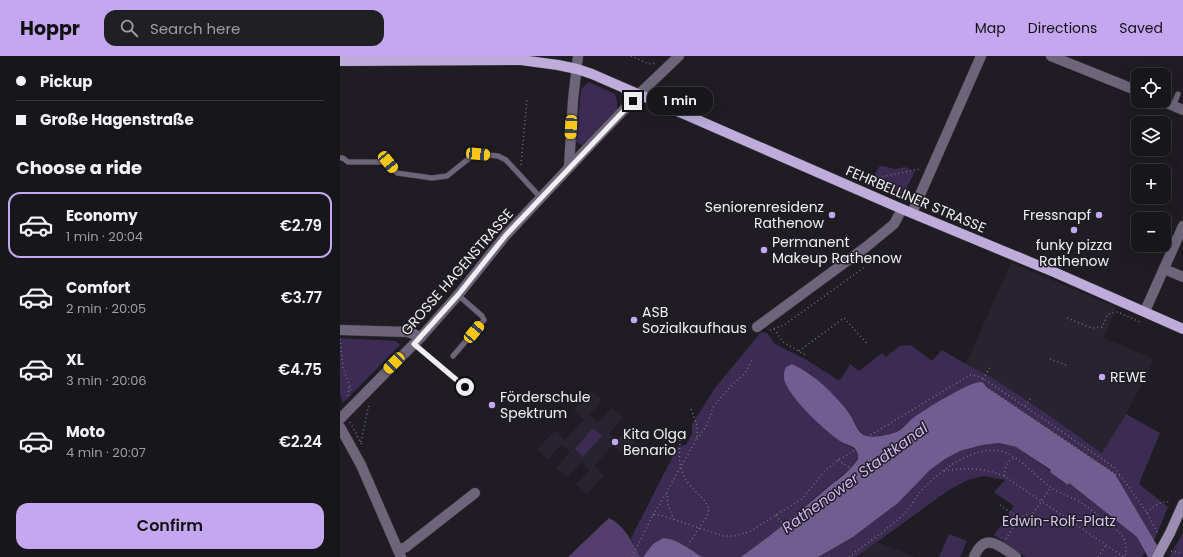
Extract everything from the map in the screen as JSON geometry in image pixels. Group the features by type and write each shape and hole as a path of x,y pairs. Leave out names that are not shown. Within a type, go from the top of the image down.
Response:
{"main road":[{"name":"FEHRBELLINER STRASSE","path":"340,61 414,58 521,60 577,69 639,94 902,209 1011,253 1183,329"},
{"path":"1157,557 1181,516 1183,504"}],"street":[{"path":"569,167 573,100 578,56"},
{"name":"GROSSE HAGENSTRASSE","path":"340,419 418,341 458,295 506,235 569,167 639,94 679,56"},
{"path":"912,213 981,56"},
{"path":"1052,56 1131,88"},
{"path":"1173,106 1183,110"},
{"path":"757,327 866,247 894,224 902,209"},
{"path":"1145,312 1183,226"},
{"path":"1164,269 1183,277"},
{"path":"340,330 408,332 418,341"},
{"path":"340,427 361,465 400,554 406,547 475,493"},
{"path":"974,557 979,547 990,542 999,545 1016,557"}],"lane":[{"path":"1173,106 1178,94"},
{"path":"340,158 343,158 348,162 388,162 397,173 432,178 447,176 472,156 478,154 498,156 506,160 541,198"},
{"path":"453,356 484,320 482,316 458,295"},
{"path":"418,341 465,387"}],"path":[{"path":"631,56 649,64 658,63"},
{"path":"520,175 527,99"},
{"path":"861,190 866,180 932,167"},
{"path":"770,330 784,325 865,267"},
{"path":"1067,318 1092,328 1102,327 1108,314 1118,312 1140,322"},
{"path":"799,351 844,318 868,345"},
{"path":"768,320 783,342 807,356"},
{"path":"340,336 343,368 353,393"},
{"path":"340,345 342,350"},
{"path":"1050,359 1066,365"},
{"path":"632,557 653,515 695,442 707,425 713,407 732,385 745,374 752,360"},
{"path":"983,379 990,367"},
{"path":"653,515 674,520 716,534 734,536 749,532 802,499 824,472 838,460 852,452 869,436 970,375 983,379 1114,467 1147,512 1156,504 1171,502"},
{"path":"986,387 1115,474 1121,476"},
{"path":"1024,406 1032,398"},
{"path":"361,443 370,401 366,404"},
{"path":"691,409 698,427 695,442"},
{"path":"353,417 349,422 364,450"},
{"path":"680,440 680,470 689,485 702,497 709,509 707,516 688,545"},
{"path":"849,557 906,512 921,492 942,472 955,462 977,453 996,450 1007,453 1015,458 1051,487 1080,502 1118,531 1124,538 1126,548 1125,557 1004,476 983,469 967,468 942,472"},
{"path":"1004,476 1004,469 1008,461 1015,458"},
{"path":"838,460 850,468"},
{"path":"1032,515 1051,487"},
{"path":"667,491 668,505 674,520"},
{"path":"1000,504 1020,519"},
{"path":"999,545 1005,540 1025,514 1032,515 1044,523"},
{"path":"776,515 783,525"},
{"path":"1098,557 1106,545"},
{"path":"1172,552 1183,553"}],"shaded area":[{"path":"1011,263 1116,307 1104,338 1154,359 1126,414 1103,453 991,377 966,364"},
{"name":"Kita Olga Benario","path":"591,391 602,400 589,415 597,423 612,408 623,418 609,433 617,441 631,426 641,435 623,454 613,445 594,466 604,475 587,494 576,485 590,470 581,462 567,477 556,468 570,452 562,444 548,459 537,450 555,430 565,440 584,419 574,410"},
{"path":"609,518 624,530 640,557 568,557"},
{"path":"877,542 916,557 862,557 864,551"}],"green space":[{"path":"589,82 615,94 617,109 582,145 576,142 581,89"},
{"path":"882,166 895,169 905,167 915,172 904,193 901,194 871,181 879,167"},
{"path":"761,332 767,333 775,344 805,359 838,380 841,379 850,364 859,371 882,353 886,357 899,346 911,345 932,361 942,350 991,377 1043,411 1102,453 1126,414 1160,433 1139,484 1168,507 1154,541 1115,474 986,387 986,385 976,383 951,395 914,418 895,433 872,437 866,436 857,428 851,414 810,373 792,364 842,443 854,448 857,451 858,459 851,468 761,543 741,557 702,557 678,542 668,538 663,538 643,557 640,557 631,538 678,446 686,445 692,434 692,424 715,388"},
{"path":"340,338 396,341 400,345 343,403 340,395"},
{"path":"593,428 602,436 583,457 575,449"},
{"name":"Edwin-Rolf-Platz","path":"999,443 1016,447 1051,471 1050,472 1068,484 1069,483 1137,537 1145,552 1142,557 1026,557 994,535 1014,506 994,492 1005,480 984,476 968,480 949,490 856,557 818,557 853,537 898,503 930,470 945,459 960,451 982,445"},
{"path":"1183,533 1183,557 1169,557"},
{"path":"949,534 967,541 960,557 939,557"}],"water":[{"name":"Rathenower Stadtkanal","path":"792,364 808,373 824,385 849,413 861,433 871,437 883,436 897,432 913,418 946,397 966,387 980,382 983,383 986,387 1115,474 1164,557 1148,557 1137,537 1069,483 1068,485 1050,472 1051,470 1016,447 999,443 982,445 960,451 945,459 930,470 898,503 853,537 818,557 741,557 773,533 842,476 855,464 858,459 858,453 855,448 833,436 801,406 794,397 784,380 786,367"},
{"path":"663,538 678,542 702,557 643,557 653,544"}],"place":[{"name":"Seniorenresidenz Rathenow","path":"832,215"},
{"name":"Fressnapf","path":"1099,215"},
{"name":"funky pizza Rathenow","path":"1074,230"},
{"name":"Permanent Makeup Rathenow","path":"764,250"},
{"name":"ASB Sozialkaufhaus","path":"634,320"},
{"name":"REWE","path":"1102,377"},
{"name":"Förderschule Spektrum","path":"492,405"},
{"name":"Kita Olga Benario","path":"615,442"}],"route":[{"path":"465,387 414,344 458,295 506,235 633,101"}]}
